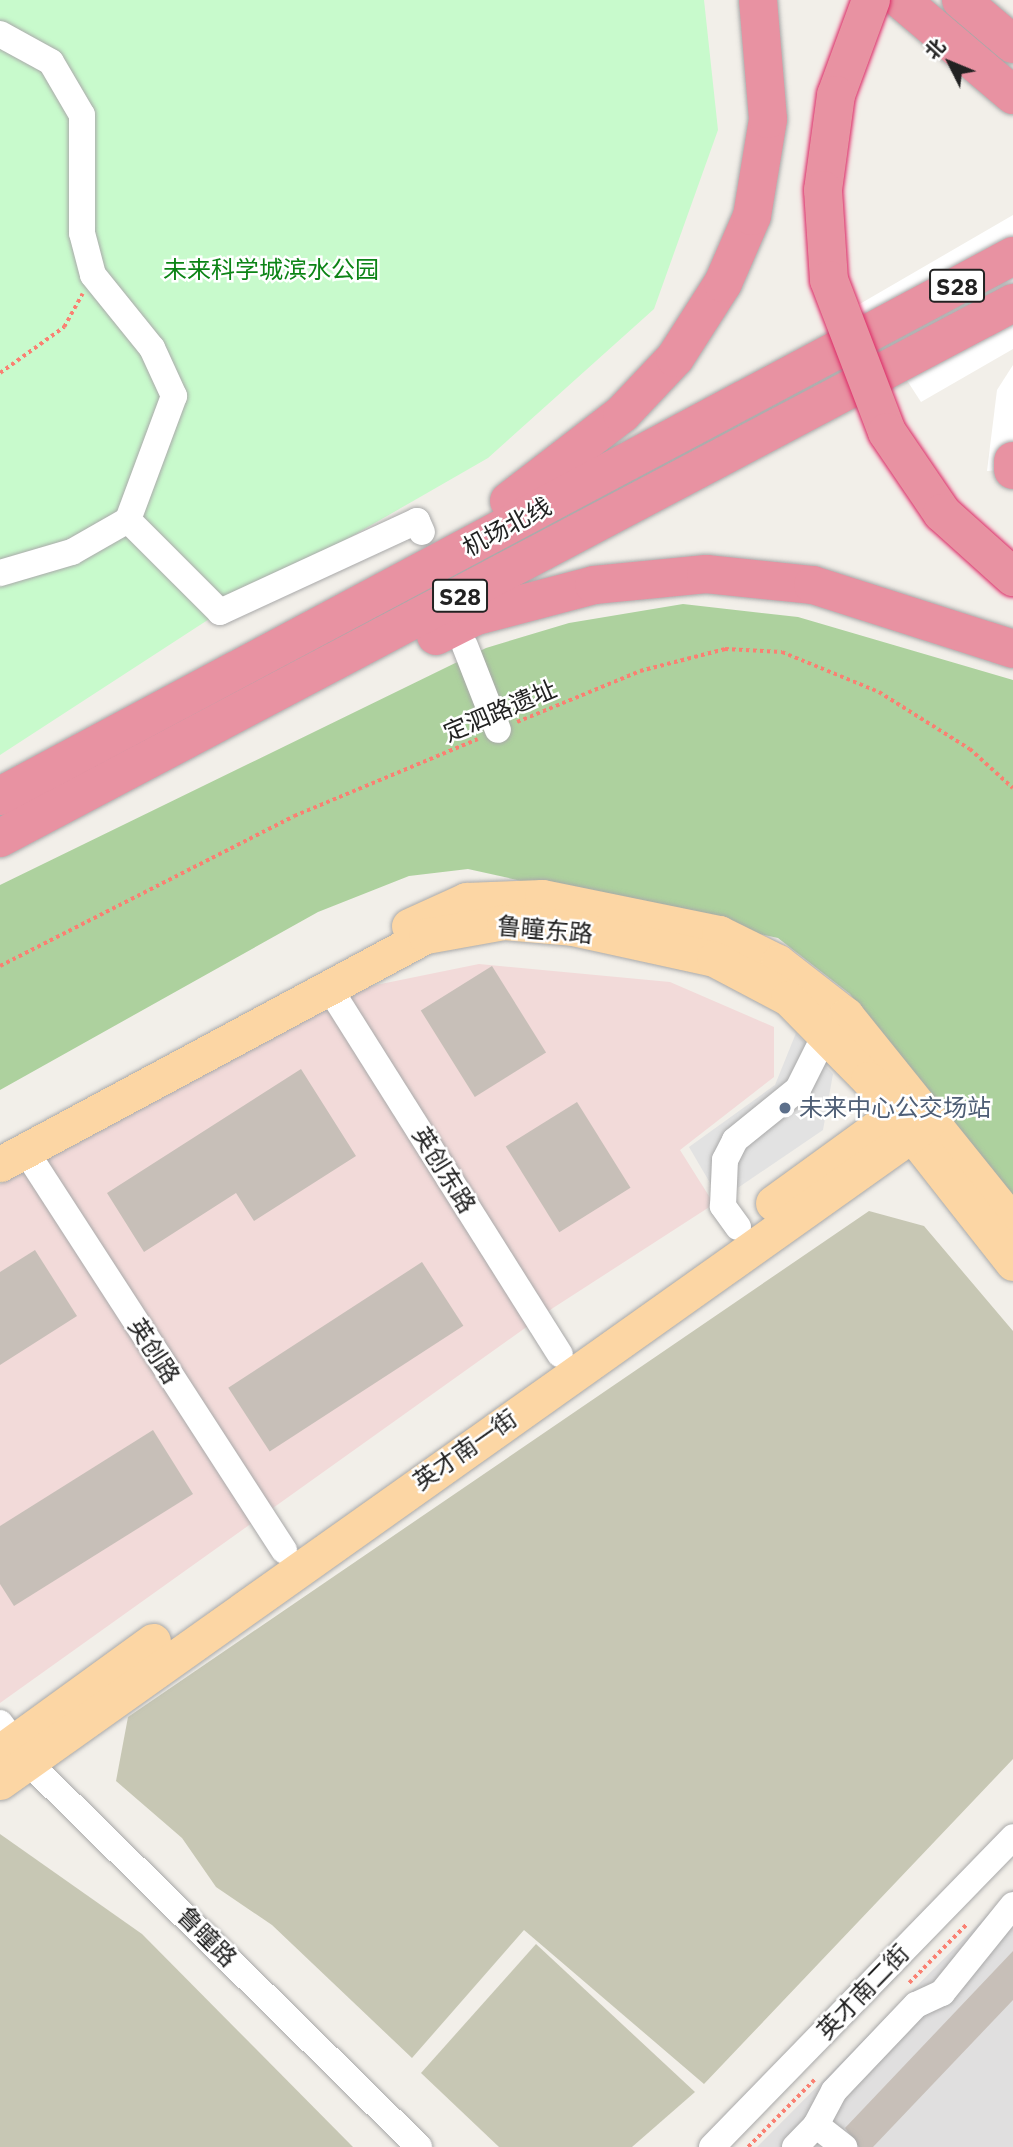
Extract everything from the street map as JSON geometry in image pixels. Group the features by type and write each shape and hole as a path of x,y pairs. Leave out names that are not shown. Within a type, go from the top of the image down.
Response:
{"highway":[{"path":"319,626 548,475 675,358 723,283 752,216 768,119 758,0"},
{"path":"871,0 836,95 823,190 829,280 887,432 942,513 1013,578"},
{"path":"901,0 1013,95"},
{"path":"961,0 1013,44"},
{"name":"机场北线","path":"0,796 1013,256"},
{"name":"机场北线","path":"0,838 928,361 1013,303"},
{"path":"470,631 928,361 1013,328"},
{"path":"1013,461 1013,469"},
{"path":"49,813 470,631 594,585 706,573 813,585 1013,649"}],"main road":[{"name":"鲁瞳东路","path":"8,1153 392,933 466,900 542,897 719,933 815,985 913,1118 1013,1264"},
{"name":"鲁瞳东路","path":"8,1153 426,936 504,922 558,927 715,959 788,998 913,1118 1013,1223"},
{"name":"英才南一街","path":"0,1782 11,1745 738,1227 913,1118"},
{"name":"英才南一街","path":"11,1745 913,1118"}],"street":[{"path":"0,34 51,62 82,115 82,233 93,275 152,348 174,396 128,520 72,552 0,573"},
{"path":"128,520 220,612 417,521 422,533"},
{"path":"470,631 498,730"},
{"name":"英创东路","path":"328,986 560,1354"},
{"path":"738,1227 723,1206 725,1160 736,1140 798,1088 826,1033"},
{"name":"英创路","path":"8,1153 284,1551"},
{"name":"鲁瞳路","path":"11,1745 419,2147"},
{"name":"英才南二街","path":"712,2147 1013,1837"},
{"path":"794,2147 816,2125 834,2091 916,2005 942,1993 1013,1905"},
{"path":"816,2125 844,2147"}],"path":[{"path":"0,373 64,327 93,275"},
{"name":"定泗路遗址","path":"0,966 294,816 640,671 725,649 782,652 879,692 970,749 1013,788"}],"shaded area":[{"path":"479,964 670,982 774,1027 774,1077 680,1150 714,1204 553,1308 0,1703 0,1184 366,987"},
{"name":"未来中心公交场站","path":"796,1033 833,1074 823,1130 720,1200 689,1147 775,1085"},
{"path":"869,1211 924,1226 1013,1331 1013,1759 704,2084 524,1930 412,2058 272,1925 216,1887 182,1838 116,1781 128,1717"},
{"path":"0,1834 142,1934 353,2147 0,2147"},
{"path":"1013,1889 1013,2147 757,2147"},
{"path":"536,1944 695,2092 632,2147 499,2147 421,2073"}],"green space":[{"name":"未来科学城滨水公园","path":"0,0 704,0 718,130 654,309 488,458 220,612 0,755"},
{"path":"683,604 798,617 1013,680 1013,1197 850,994 778,938 468,869 409,876 318,912 0,1090 0,885 486,648 569,623"}],"pier":[{"path":"1013,215 1013,349 921,402 858,305"},
{"path":"1013,365 1013,469 987,471 997,390"}],"building":[{"path":"492,966 546,1053 475,1097 421,1011"},
{"path":"301,1069 356,1156 254,1221 236,1193 144,1252 107,1193"},
{"path":"577,1102 631,1188 559,1232 506,1147"},
{"path":"35,1250 77,1316 0,1365 0,1272"},
{"path":"422,1262 463,1326 270,1452 228,1388"},
{"path":"153,1430 193,1494 14,1606 0,1584 0,1526"},
{"path":"1013,1951 1013,2000 873,2147 859,2147 845,2128"}],"place":[{"name":"未来中心公交场站","path":"785,1108"}]}
